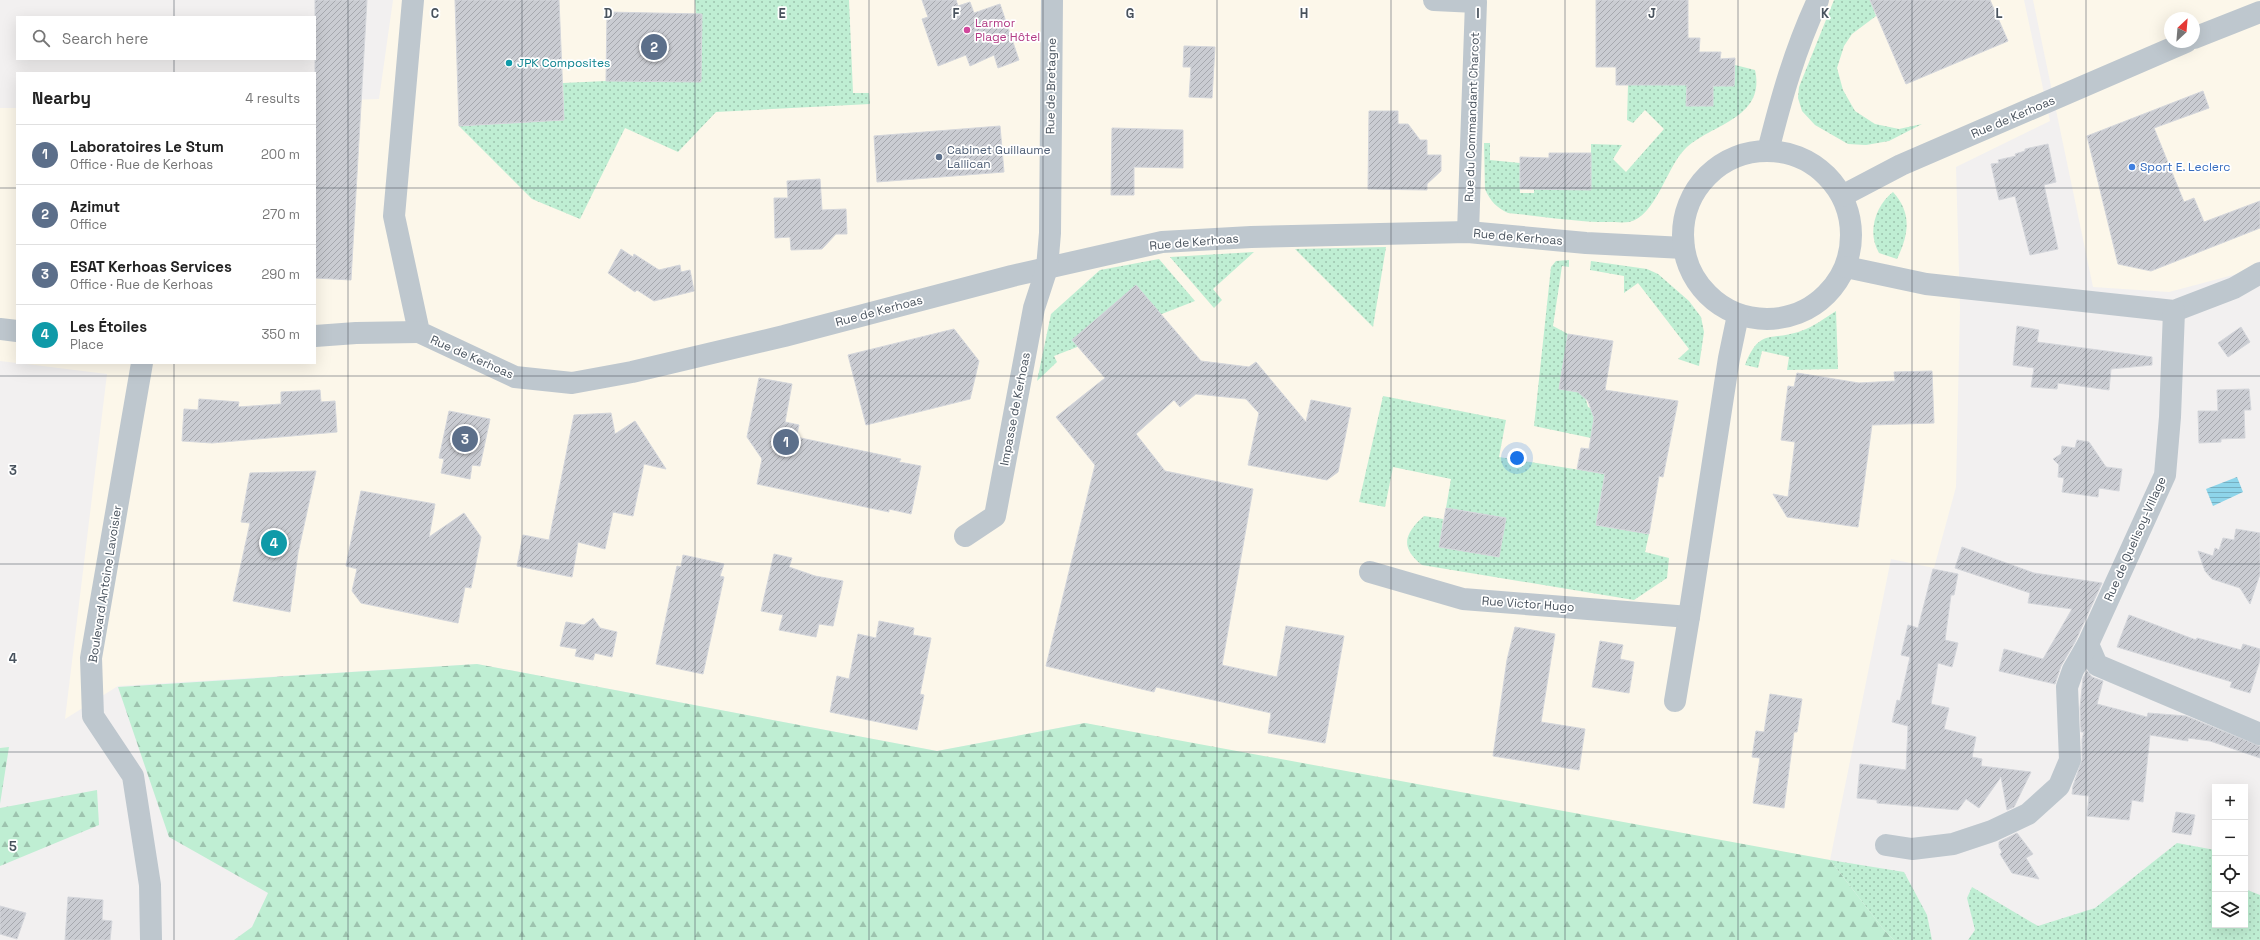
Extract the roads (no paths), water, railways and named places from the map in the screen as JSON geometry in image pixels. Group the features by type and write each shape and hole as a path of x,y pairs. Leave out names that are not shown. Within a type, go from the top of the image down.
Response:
{"street":[{"name":"Rue de Kerhoas","path":"412,0 394,216 419,332 515,377 572,383 632,372 776,338 1047,268 1162,242 1251,237 1468,232 1586,243 1684,248"},
{"name":"Rue de Bretagne","path":"1047,268 1050,232 1052,0"},
{"name":"Rue du Commandant Charcot","path":"1434,0 1476,1 1468,232"},
{"path":"1768,151 1781,100 1801,39 1818,0"},
{"path":"2200,36 2260,12"},
{"name":"Rue de Kerhoas","path":"1842,196 1901,165 2172,48"},
{"path":"1768,151 1790,154 1811,163 1829,177 1842,196 1850,219 1852,243 1846,267 1828,293 1816,304 1796,315 1772,319 1738,315 1725,308 1706,293 1691,272 1684,248 1684,219 1694,192 1713,170 1739,155 1768,151"},
{"path":"1846,267 1926,284 2174,310 2234,288 2260,273"},
{"name":"Impasse de Kerhoas","path":"965,536 995,516 1034,308 1047,268"},
{"name":"Rue de Quelisoy-Village","path":"1886,845 1912,849 1953,844 1992,831 2028,814 2059,786 2070,760 2067,687 2073,670 2088,644 2165,475 2170,417 2174,310"},
{"path":"1675,701 1729,358 1738,315"},
{"path":"0,329 16,331"},
{"path":"316,336 356,333 419,332"},
{"name":"Boulevard Antoine Lavoisier","path":"142,364 91,658 93,716 133,776 150,885 151,938"},
{"name":"Rue Victor Hugo","path":"1370,572 1463,599 1689,617"},
{"path":"2088,644 2097,665 2260,734"}],"water":[{"path":"2237,477 2243,492 2213,506 2206,489"}],"place":[{"name":"Larmor Plage Hôtel","path":"967,30"},
{"name":"Azimut","path":"654,47"},
{"name":"JPK Composites","path":"509,63"},
{"name":"Cabinet Guillaume Lallican","path":"939,157"},
{"name":"Sport E. Leclerc","path":"2132,167"},
{"name":"ESAT Kerhoas Services","path":"465,439"},
{"name":"Laboratoires Le Stum","path":"786,442"},
{"name":"Les Étoiles","path":"274,543"}]}
